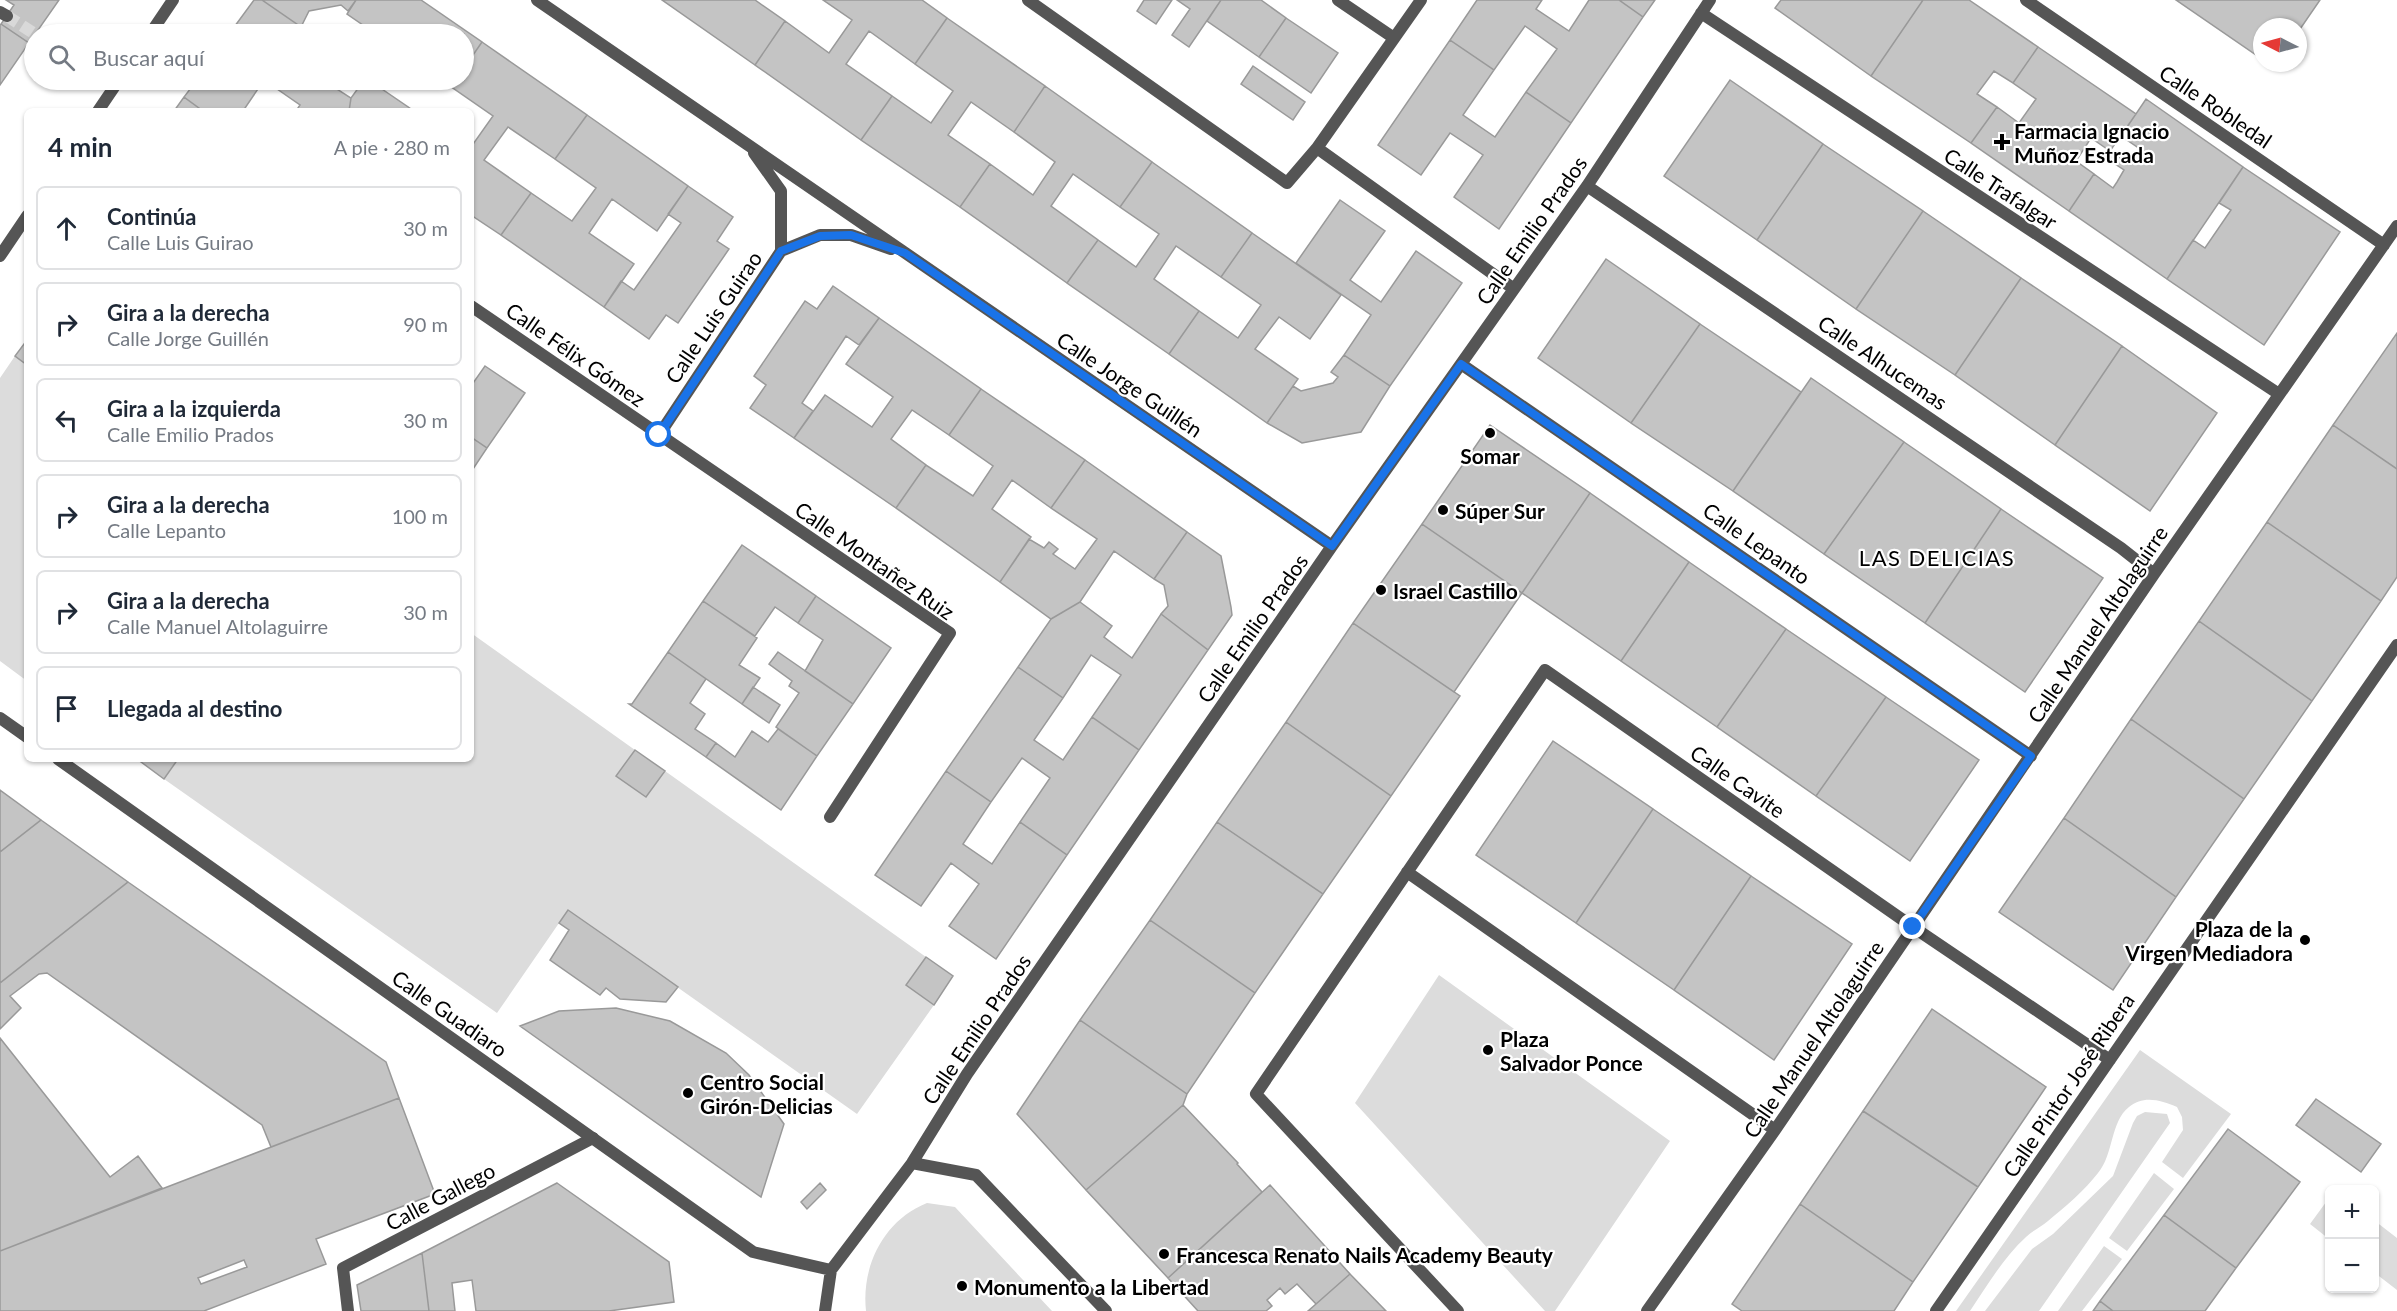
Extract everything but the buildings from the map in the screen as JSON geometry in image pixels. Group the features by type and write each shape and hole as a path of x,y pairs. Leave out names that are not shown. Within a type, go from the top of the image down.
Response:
{"street":[{"path":"157,24 173,0"},
{"name":"Calle Jorge Guillén","path":"537,0 1332,546"},
{"path":"1028,0 1287,183 1317,148 1421,0"},
{"path":"1338,0 1394,38"},
{"name":"Calle Emilio Prados","path":"831,1270 912,1163 967,1074 1332,546 1587,186 1710,0"},
{"name":"Calle Robledal","path":"2026,0 2384,244"},
{"name":"Calle Trafalgar","path":"1701,13 2279,394"},
{"path":"100,108 112,90"},
{"name":"Calle Jorge Guillén","path":"749,146 782,191 781,251 820,236 851,235 905,253"},
{"path":"1317,148 1514,289"},
{"name":"Calle Alhucemas","path":"1587,186 2102,535 2154,574"},
{"path":"0,256 24,220"},
{"name":"Calle Manuel Altolaguirre","path":"1647,1311 1774,1130 2154,574 2397,226"},
{"name":"Calle Luis Guirao","path":"659,435 781,251"},
{"name":"Calle Félix Gómez","path":"474,308 659,435"},
{"name":"Calle Lepanto","path":"1461,364 2031,756"},
{"name":"Calle Montañez Ruiz","path":"659,435 950,633 830,817"},
{"name":"Calle Pintor José Ribera","path":"1936,1311 2397,645"},
{"name":"Calle Cavite","path":"1407,872 1545,670 1913,927 2110,1060"},
{"path":"0,718 24,735"},
{"name":"Calle Guadiaro","path":"62,762 753,1252 831,1270"},
{"path":"1458,1311 1256,1094 1407,872 1774,1130"},
{"name":"Calle Gallego","path":"348,1311 343,1268 593,1138"},
{"path":"912,1163 976,1175 1106,1311"},
{"path":"825,1311 831,1270"}],"shaded area":[{"path":"15,356 24,363 24,679 0,661 0,378"},
{"path":"474,635 635,750 617,776 646,797 665,771 926,957 906,985 934,1005 857,1114 568,910 497,1013 164,779 176,762 474,762"},
{"path":"1439,975 1670,1141 1555,1311 1545,1311 1355,1103"},
{"path":"2140,1050 2231,1114 2183,1178 2162,1162 2183,1130 2182,1117 2177,1107 2152,1100 2134,1103 2118,1121 2107,1157 2093,1179 2068,1204 2018,1245 1996,1272 1970,1311 1956,1311"},
{"path":"2145,1112 2167,1114 2170,1123 2039,1311 1985,1311 2032,1249 2053,1234 2113,1176 2133,1123 2137,1116"},
{"path":"2154,1173 2174,1189 2127,1251 2109,1238"},
{"path":"927,1203 955,1207 1052,1311 866,1311 867,1278 879,1246 887,1233 899,1221"},
{"path":"2325,1203 2325,1236 2310,1224"},
{"path":"2379,1224 2397,1238 2397,1290 2379,1276"},
{"path":"2104,1246 2122,1259 2082,1311 2058,1311"}],"tunnel":[{"path":"7,16 24,27"}],"place":[{"name":"Farmacia Ignacio Muñoz Estrada","path":"2002,142"},
{"name":"Somar","path":"1490,433"},
{"name":"Súper Sur","path":"1443,510"},
{"name":"Israel Castillo","path":"1381,590"},
{"name":"Plaza de la Virgen Mediadora","path":"2305,940"},
{"name":"Plaza Salvador Ponce","path":"1488,1050"},
{"name":"Centro Social Girón-Delicias","path":"688,1093"},
{"name":"Francesca Renato Nails Academy Beauty","path":"1164,1254"},
{"name":"Monumento a la Libertad","path":"962,1286"}],"district":[{"name":"LAS DELICIAS","path":"1937,557"}],"route":[{"path":"659,435 781,251 820,236 851,235 905,253 1332,546 1461,364 2031,756 1913,927"}]}
